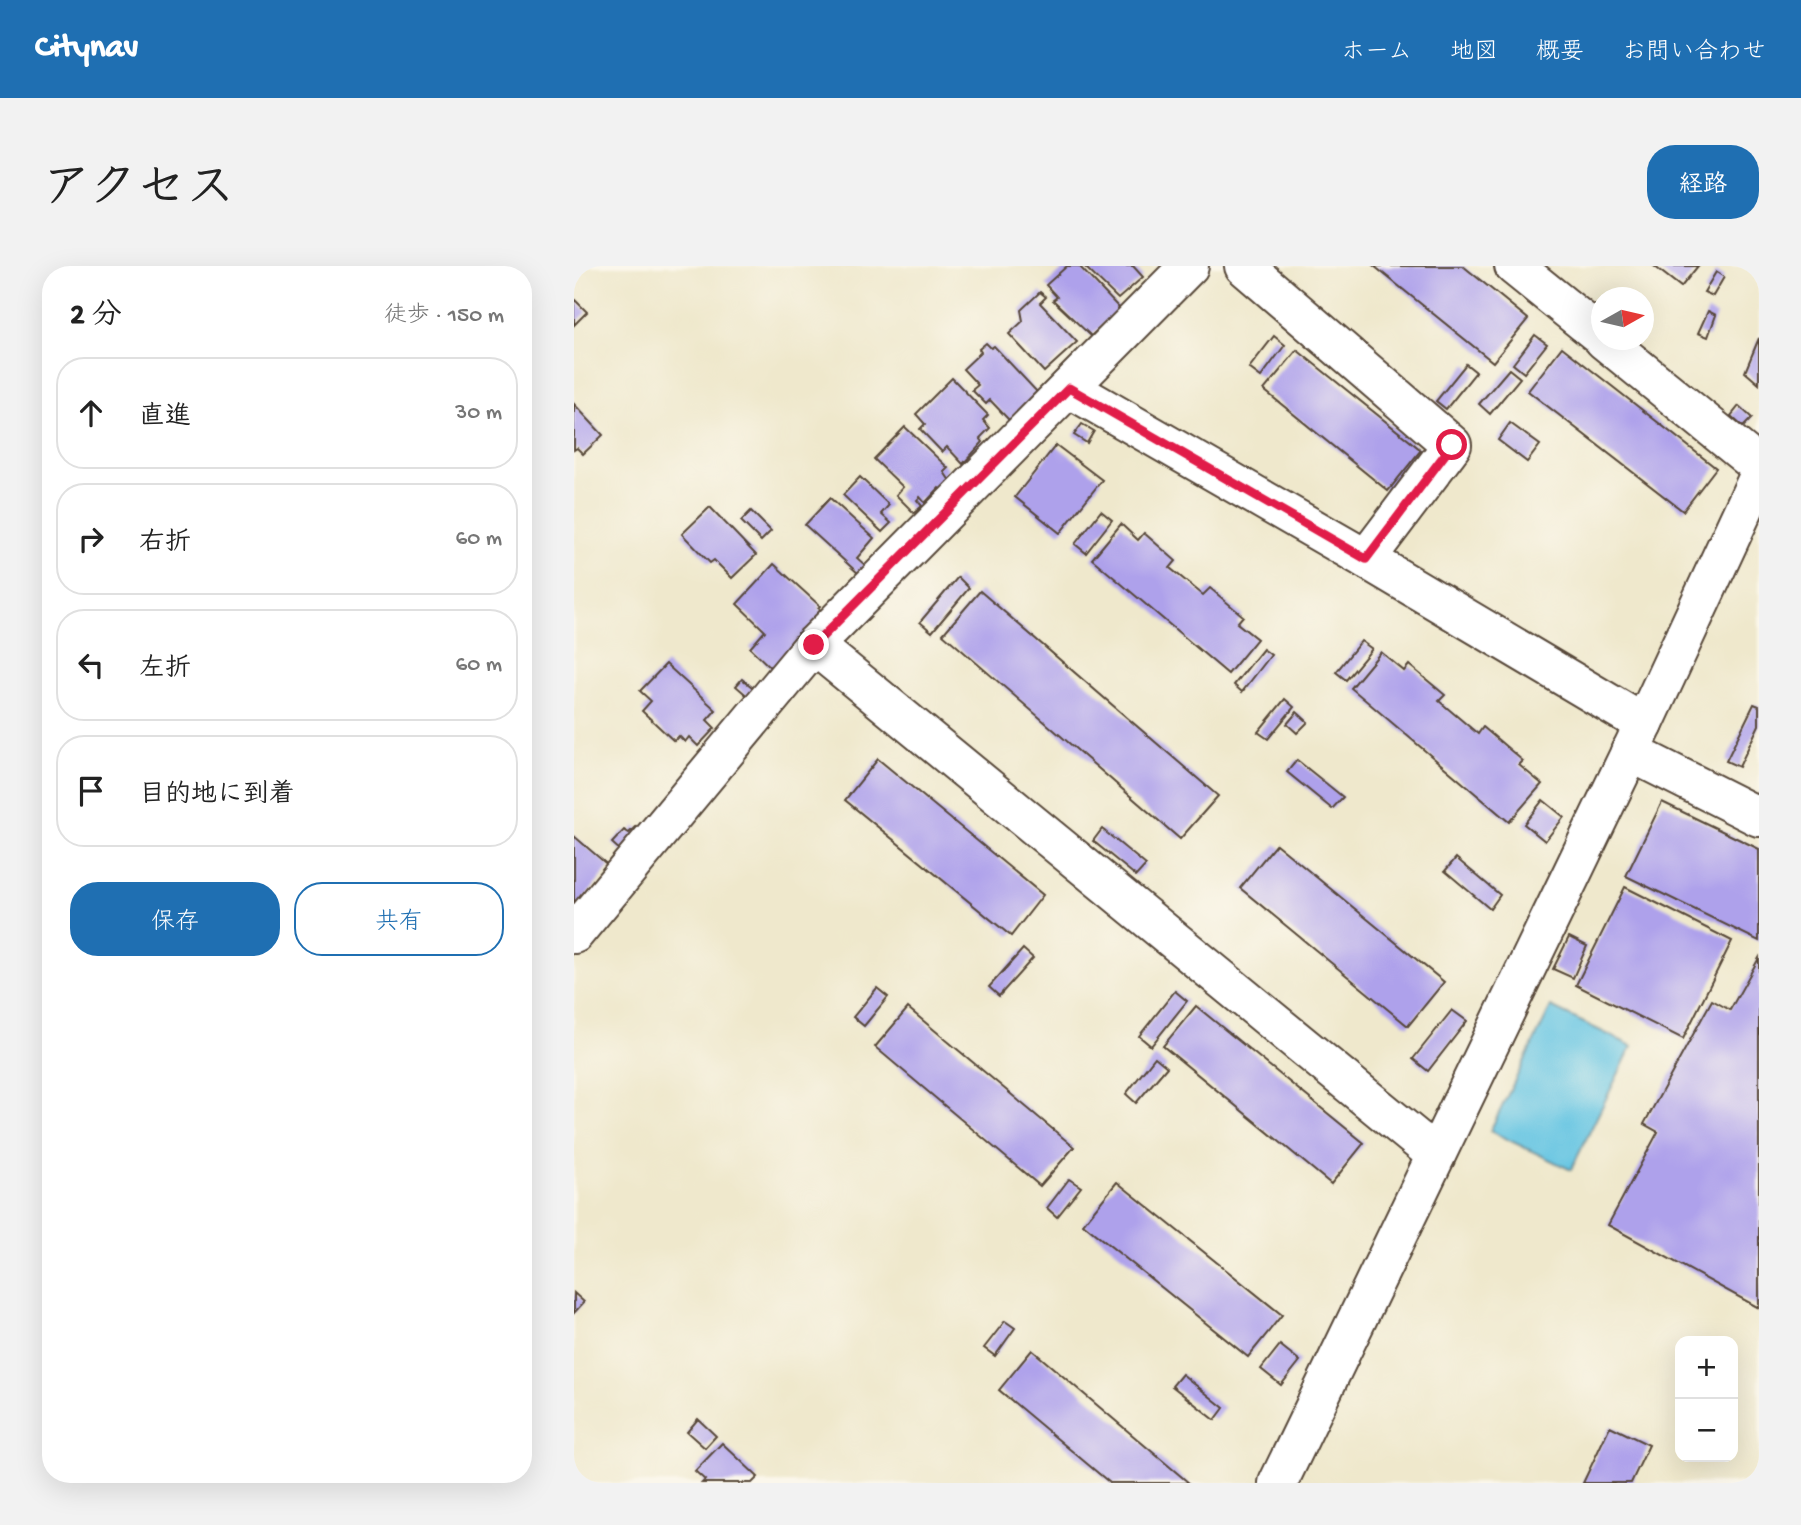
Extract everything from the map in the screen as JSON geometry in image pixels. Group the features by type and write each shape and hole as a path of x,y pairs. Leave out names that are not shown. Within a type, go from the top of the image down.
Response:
{"street":[{"path":"574,934 814,645 1189,266"},
{"path":"1244,266 1452,445 1366,559"},
{"path":"1514,266 1591,328"},
{"path":"1618,350 1759,466"},
{"path":"1069,388 1366,559 1759,817"},
{"path":"1278,1483 1637,738 1759,476"},
{"path":"814,645 1436,1155"}],"water":[{"path":"1551,1007 1632,1046 1571,1170 1490,1131"}],"building":[{"path":"1067,266 1079,266 1120,309 1091,336 1053,300 1057,297 1046,285"},
{"path":"1084,266 1133,266 1143,277 1118,299"},
{"path":"1374,266 1463,266 1528,319 1493,362"},
{"path":"1654,266 1698,266 1681,287"},
{"path":"1716,272 1724,277 1713,296 1704,292"},
{"path":"1040,292 1046,297 1040,303 1077,342 1044,372 1009,334 1023,321 1021,310"},
{"path":"574,299 587,312 574,325"},
{"path":"1708,311 1716,315 1708,337 1698,333"},
{"path":"1535,335 1547,344 1524,373 1513,364"},
{"path":"1274,336 1285,345 1261,377 1249,368"},
{"path":"1759,338 1759,384 1745,372"},
{"path":"986,343 991,348 994,346 1038,393 1009,420 990,400 986,404 972,390 978,385 963,369 981,352 979,349"},
{"path":"1562,347 1716,468 1683,511 1528,391"},
{"path":"1297,350 1421,450 1388,491 1264,390"},
{"path":"1466,364 1476,372 1446,409 1436,401"},
{"path":"1509,369 1520,378 1490,414 1479,404"},
{"path":"952,378 988,415 983,420 990,428 980,438 983,442 963,464 947,447 942,452 920,429 925,424 916,414"},
{"path":"574,404 603,435 583,454 577,448 574,450"},
{"path":"1739,406 1752,418 1743,427 1731,416"},
{"path":"1510,423 1540,445 1527,462 1498,440"},
{"path":"1082,424 1094,431 1087,443 1074,435"},
{"path":"905,427 948,468 944,472 950,481 925,503 920,497 917,500 922,506 914,513 896,495 903,487 874,459"},
{"path":"1056,445 1102,480 1060,533 1015,497"},
{"path":"860,477 889,505 881,514 891,523 882,532 843,495"},
{"path":"830,498 874,538 857,558 866,566 859,574 805,525"},
{"path":"710,507 756,555 732,578 714,560 710,563 682,534"},
{"path":"751,511 771,531 761,541 741,521"},
{"path":"1101,511 1112,520 1086,553 1075,544"},
{"path":"1121,524 1138,540 1144,533 1176,561 1170,568 1203,595 1210,588 1243,616 1237,623 1257,639 1228,674 1092,559"},
{"path":"774,564 826,614 773,670 750,648 765,631 737,604"},
{"path":"958,577 969,588 932,632 920,622"},
{"path":"980,591 1218,796 1180,839 943,634"},
{"path":"1361,641 1372,649 1346,680 1336,672"},
{"path":"1263,649 1271,655 1242,692 1234,685"},
{"path":"1381,652 1404,671 1409,665 1445,695 1439,701 1478,734 1483,727 1523,761 1519,765 1542,784 1509,822 1351,688"},
{"path":"666,664 716,710 707,720 715,728 698,746 689,737 685,742 679,736 674,741 642,711 651,701 640,691"},
{"path":"742,679 757,691 751,699 736,686"},
{"path":"1285,699 1294,707 1268,739 1258,732"},
{"path":"1754,704 1759,706 1759,725 1739,767 1726,761"},
{"path":"1297,712 1308,722 1297,733 1287,724"},
{"path":"878,759 1043,895 1011,936 845,800"},
{"path":"1297,760 1343,797 1332,809 1287,772"},
{"path":"1543,800 1564,817 1545,841 1524,824"},
{"path":"1662,802 1759,849 1759,941 1626,876"},
{"path":"636,826 641,831 622,852 612,843 624,830 629,833"},
{"path":"1102,829 1146,865 1136,876 1093,841"},
{"path":"574,836 610,867 574,911"},
{"path":"1276,844 1444,982 1408,1026 1240,888"},
{"path":"1456,858 1500,895 1490,909 1445,871"},
{"path":"1625,887 1732,941 1683,1039 1576,985"},
{"path":"1569,937 1587,946 1573,978 1553,969"},
{"path":"1023,949 1033,958 999,996 989,987"},
{"path":"1759,958 1759,1308 1608,1225 1658,1132 1644,1124 1712,1000 1730,1010"},
{"path":"877,988 888,997 864,1026 853,1017"},
{"path":"1175,991 1187,1001 1151,1046 1139,1036"},
{"path":"1196,1006 1364,1143 1331,1184 1163,1046"},
{"path":"908,1008 1074,1147 1040,1186 875,1047"},
{"path":"1452,1010 1467,1021 1428,1071 1413,1059"},
{"path":"1155,1057 1167,1067 1136,1103 1126,1094"},
{"path":"1069,1179 1081,1187 1057,1217 1047,1208"},
{"path":"1117,1182 1282,1315 1248,1357 1083,1224"},
{"path":"574,1293 584,1302 574,1313"},
{"path":"1005,1321 1015,1328 995,1356 984,1348"},
{"path":"1280,1345 1300,1361 1281,1385 1261,1369"},
{"path":"1032,1350 1189,1483 1110,1483 999,1390"},
{"path":"1182,1374 1224,1408 1215,1420 1172,1386"},
{"path":"698,1419 716,1436 705,1448 687,1432"},
{"path":"1610,1426 1649,1445 1631,1483 1583,1483"},
{"path":"722,1443 758,1477 752,1483 702,1483 705,1480 695,1471"}],"route":[{"path":"814,645 1069,388 1366,559 1452,445"}]}
